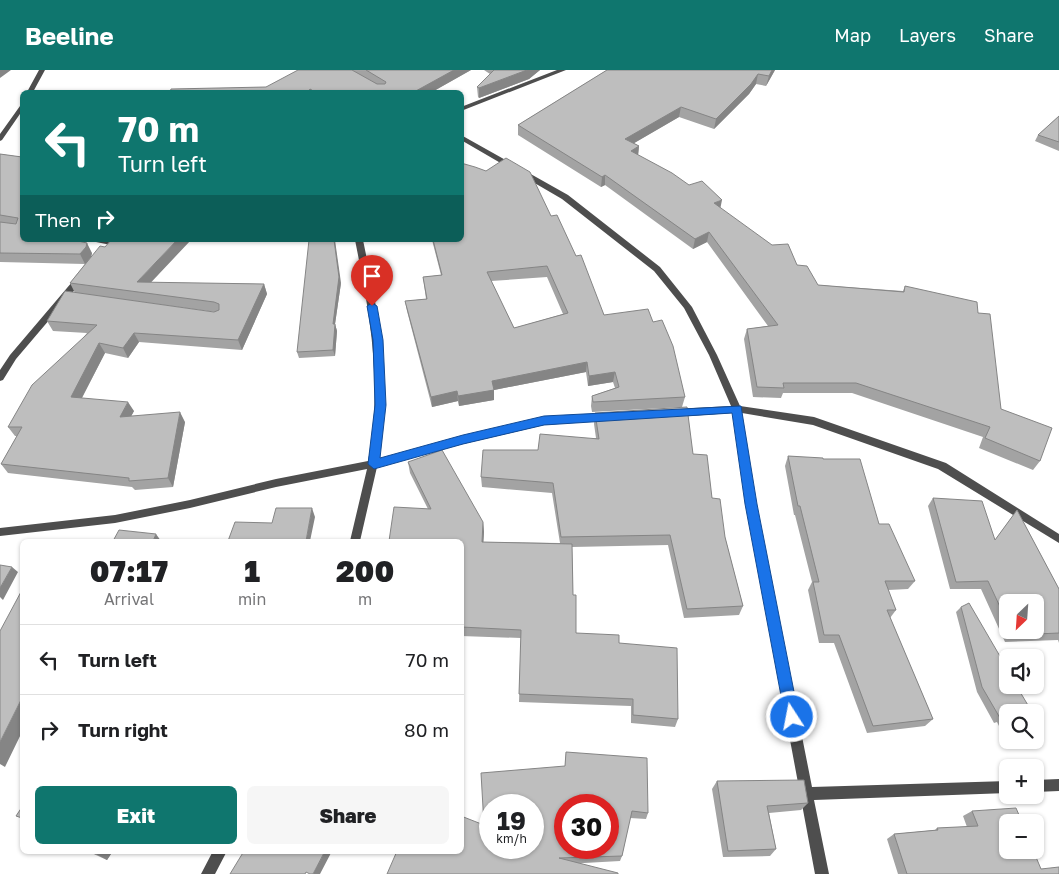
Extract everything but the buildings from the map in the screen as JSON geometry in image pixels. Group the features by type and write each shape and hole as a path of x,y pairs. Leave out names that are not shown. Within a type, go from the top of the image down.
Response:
{"street":[{"path":"31,90 42,70"},
{"path":"464,108 563,70"},
{"path":"0,139 20,110"},
{"path":"464,139 565,197 657,269 688,307 713,354 737,409 751,504 822,874"},
{"path":"355,539 374,464 381,405 378,340 359,242"},
{"path":"0,378 13,357 88,269"},
{"path":"65,296 77,297"},
{"path":"663,413 737,409 814,421 942,466 1059,539"},
{"path":"0,532 115,519 190,504 276,483 374,464 544,421 617,416"},
{"path":"1044,786 1059,785"},
{"path":"807,794 999,787"},
{"path":"208,874 218,854"}],"route":[{"path":"372,306 378,340 381,405 374,464 544,421 737,409 751,504 792,717"}]}
